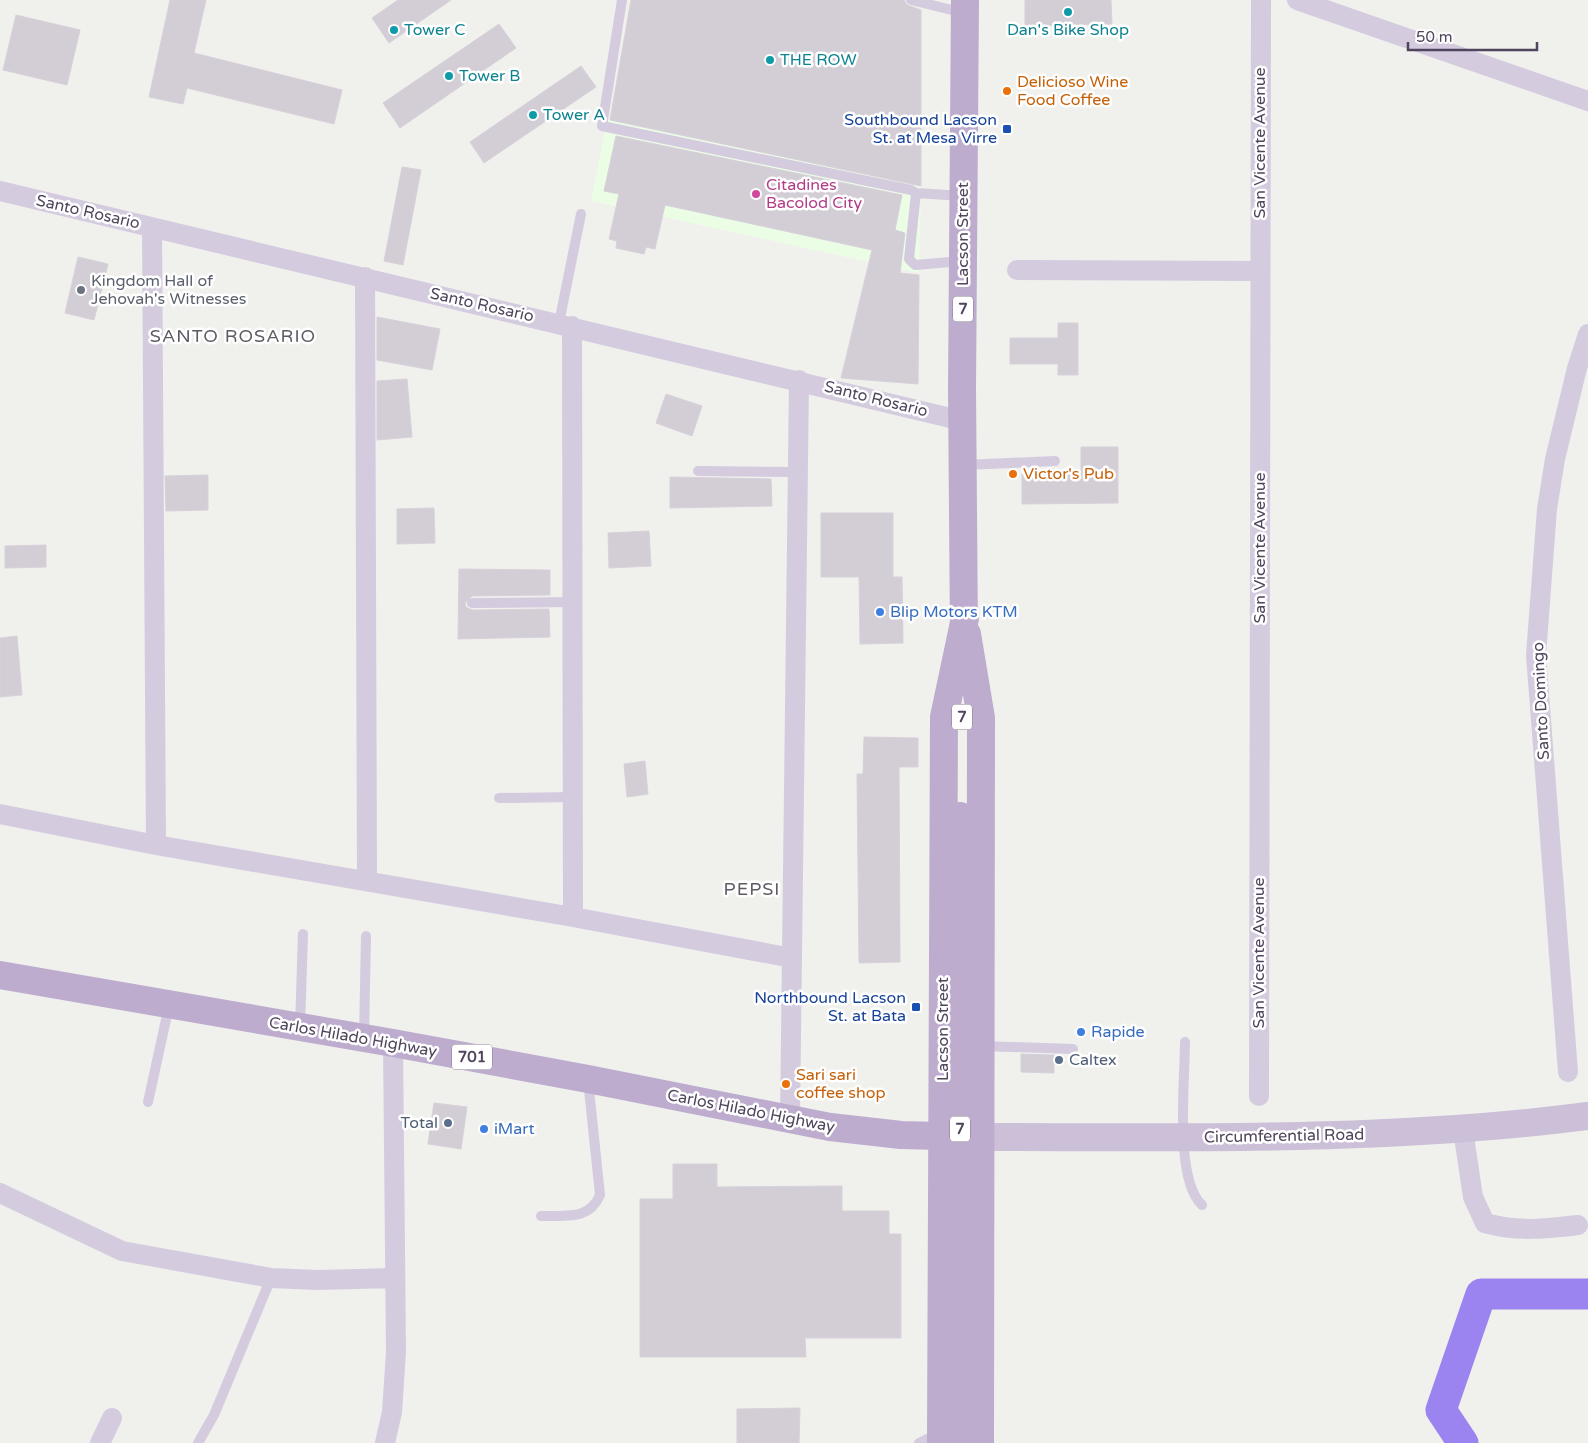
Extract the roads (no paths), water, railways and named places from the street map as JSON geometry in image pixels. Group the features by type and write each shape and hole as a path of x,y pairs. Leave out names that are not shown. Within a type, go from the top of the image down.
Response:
{"main road":[{"name":"Lacson Street","path":"940,1440 960,816 964,618 963,196 965,7"},
{"name":"Lacson Street","path":"964,618 981,718 980,1443"},
{"name":"Lacson Street","path":"940,1440 944,717 964,618"},
{"name":"Carlos Hilado Highway","path":"0,975 300,1028 393,1042 863,1133 980,1137"},
{"name":"Circumferential Road","path":"980,1137 1292,1137 1463,1130 1588,1116"}],"street":[{"name":"San Vicente Avenue","path":"1259,1096 1261,0"},
{"path":"1297,0 1588,101"},
{"name":"Santo Rosario","path":"0,191 798,380 963,421"},
{"path":"152,227 156,845"},
{"path":"1017,270 1260,271"},
{"path":"365,277 367,880"},
{"path":"566,325 574,602 574,917"},
{"name":"Santo Domingo","path":"1568,1072 1536,655 1547,509 1555,459 1577,368 1588,334"},
{"path":"790,1119 798,380"},
{"path":"0,814 156,845 367,880 792,958"},
{"path":"385,1443 392,1412 396,1352 393,1042"},
{"path":"1463,1130 1473,1197 1485,1223 1506,1229 1526,1230 1578,1226"},
{"path":"0,1193 122,1251 271,1278 317,1280 395,1278"},
{"path":"100,1443 112,1418"}],"lane":[{"path":"622,0 601,120 602,126 901,188 916,193 963,196"},
{"path":"911,0 965,7"},
{"path":"916,193 909,259 915,265 963,261"},
{"path":"566,325 581,214"},
{"path":"964,465 1056,461"},
{"path":"698,471 798,472"},
{"path":"472,603 574,602"},
{"path":"499,798 574,797"},
{"path":"300,1028 303,934"},
{"path":"364,1038 366,936"},
{"path":"148,1102 169,1005"},
{"path":"1185,1042 1184,1137 1186,1173 1195,1198 1202,1205"},
{"path":"980,1046 1073,1049"},
{"path":"540,1216 576,1215 588,1212 596,1206 600,1195 588,1079"},
{"path":"198,1443 214,1415 271,1278"}],"waterway":[{"path":"1463,1443 1441,1410 1481,1294 1588,1294"}],"place":[{"name":"Dan's Bike Shop","path":"1068,12"},
{"name":"Tower C","path":"394,30"},
{"name":"THE ROW","path":"770,60"},
{"name":"Tower B","path":"449,76"},
{"name":"Delicioso Wine Food Coffee","path":"1007,91"},
{"name":"Tower A","path":"533,115"},
{"name":"Southbound Lacson St. at Mesa Virre","path":"1007,129"},
{"name":"Citadines Bacolod City","path":"756,194"},
{"name":"Kingdom Hall of Jehovah's Witnesses","path":"81,290"},
{"name":"Victor's Pub","path":"1013,474"},
{"name":"Blip Motors KTM","path":"880,612"},
{"name":"Northbound Lacson St. at Bata","path":"916,1007"},
{"name":"Rapide","path":"1081,1032"},
{"name":"Caltex","path":"1059,1060"},
{"name":"Sari sari coffee shop","path":"786,1084"},
{"name":"Total","path":"448,1123"},
{"name":"iMart","path":"484,1129"}],"district":[{"name":"SANTO ROSARIO","path":"233,336"},
{"name":"PEPSI","path":"752,889"}]}
